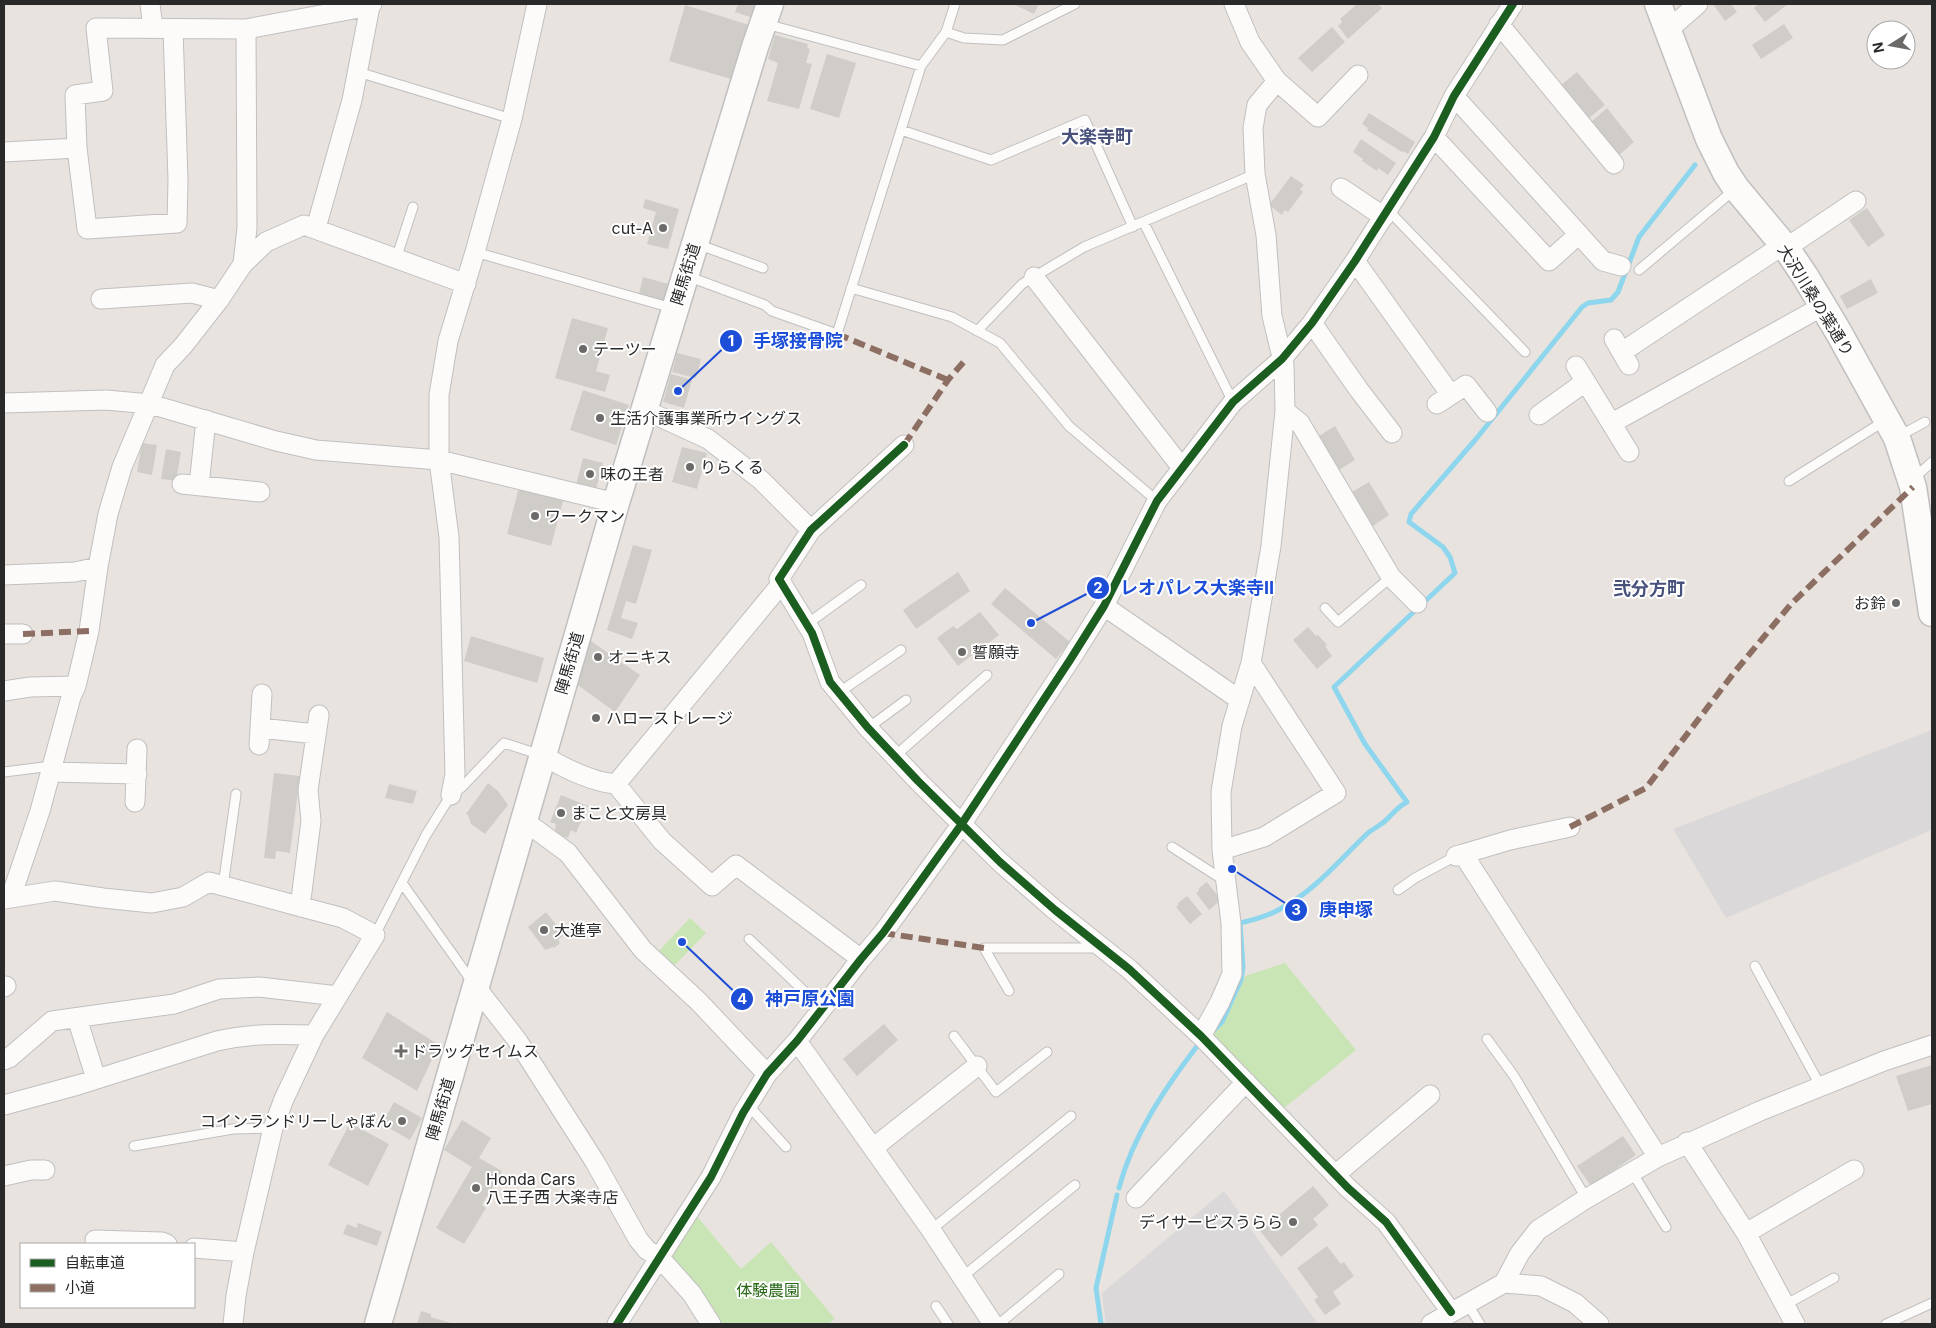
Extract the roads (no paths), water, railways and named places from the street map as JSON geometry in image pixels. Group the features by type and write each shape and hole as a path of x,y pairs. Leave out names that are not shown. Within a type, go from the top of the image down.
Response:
{"main road":[{"name":"大沢川桑の葉通り","path":"1658,4 1709,139 1736,188 1784,247 1823,306 1891,429 1911,481 1918,513 1931,599"},
{"name":"陣馬街道","path":"378,1324 616,503 767,14"}],"street":[{"path":"150,4 153,28"},
{"path":"451,795 455,774 449,537 439,460 439,395 448,341 466,284 512,119 537,4"},
{"path":"1234,4 1250,42 1277,81 1318,117 1358,75"},
{"path":"617,1324 711,1177 748,1105 767,1074 823,1010 883,933 961,825 1104,606 1157,501 1233,402 1282,359 1312,323 1356,261 1434,138 1454,96 1513,4"},
{"path":"1668,30 1698,4"},
{"path":"173,29 178,180 177,222 87,229 77,148 75,95 103,91 96,28 246,29 371,5 352,100 316,228"},
{"path":"1499,24 1614,164"},
{"path":"243,264 246,228 246,29"},
{"path":"1201,1036 1220,1002 1232,974 1231,923 1222,850 1221,792 1232,726 1251,663 1271,546 1284,411 1284,365 1272,316 1266,235 1255,174 1253,128 1257,105 1277,81"},
{"path":"1454,96 1603,261 1630,268"},
{"path":"1434,138 1549,261 1579,234"},
{"path":"4,152 77,148"},
{"path":"1341,188 1386,213"},
{"path":"1622,352 1707,306 1784,247 1856,201"},
{"path":"8,897 14,888 40,811 71,697 76,686 89,630 108,514 122,467 165,365 183,346 219,300 243,264 266,242 304,225 466,284"},
{"path":"1356,261 1444,400 1466,385 1487,412"},
{"path":"1034,277 1182,468"},
{"path":"101,300 192,292 219,300"},
{"path":"1612,423 1823,306"},
{"path":"1312,323 1392,433"},
{"path":"1539,415 1581,374 1629,452"},
{"path":"4,403 106,400 150,404 276,441 316,450 439,460 616,503"},
{"path":"645,410 708,439 761,480 811,530"},
{"path":"1284,411 1300,423 1391,577 1417,603"},
{"path":"206,420 190,485 260,492"},
{"path":"904,445 811,530 779,579 812,633 830,682 868,728 961,825 1055,910 1130,969 1201,1036 1335,1175 1386,1222 1451,1312"},
{"path":"4,575 75,572 98,567"},
{"path":"616,784 782,583"},
{"path":"1104,606 1240,700"},
{"path":"4,634 23,634"},
{"path":"1222,850 1264,837 1336,793 1251,663"},
{"path":"4,691 30,687 76,686"},
{"path":"262,694 259,737 316,734"},
{"path":"300,907 311,820 308,790 319,715"},
{"path":"135,802 137,749"},
{"path":"542,756 581,774 607,783 616,784 662,841 712,886 736,865 861,959"},
{"path":"51,769 136,774"},
{"path":"524,820 568,853 643,950 699,1002 767,1074"},
{"path":"1570,827 1518,838 1459,855 1658,1157"},
{"path":"8,897 55,891 152,903 183,897 209,882 343,918 375,935 314,1035 284,1099 273,1128 244,1252 236,1296 234,1324"},
{"path":"475,986 517,1040 595,1162 638,1239 647,1250 660,1258 692,1294 712,1324"},
{"path":"4,1060 9,1058 52,1021 174,1004 220,989 259,987 338,996"},
{"path":"77,1018 96,1079"},
{"path":"4,1104 96,1079 238,1036 262,1033 314,1035"},
{"path":"797,1041 931,1230 993,1324"},
{"path":"1504,1283 1520,1253 1538,1230 1586,1198 1658,1157 1687,1142 1884,1061 1932,1044"},
{"path":"873,1148 977,1066"},
{"path":"1136,1198 1246,1082"},
{"path":"1335,1175 1430,1095"},
{"path":"1687,1142 1746,1233 1795,1324"},
{"path":"4,1176 31,1170 45,1170"},
{"path":"1746,1233 1854,1170"},
{"path":"95,1240 164,1243"},
{"path":"195,1248 244,1252"},
{"path":"1431,1324 1504,1283 1541,1286 1575,1304 1599,1324"}],"lane":[{"path":"685,275 764,305 772,311 837,334 921,66 946,32 954,4"},
{"path":"946,32 964,38 1003,40 1075,4"},
{"path":"767,14 921,66"},
{"path":"358,72 512,119"},
{"path":"901,130 991,160 1085,120 1133,227"},
{"path":"976,331 1022,284 1084,247 1255,174"},
{"path":"1630,268 1736,188"},
{"path":"396,260 413,207"},
{"path":"1386,213 1525,352"},
{"path":"1144,223 1233,402"},
{"path":"695,243 763,268"},
{"path":"475,252 675,308"},
{"path":"851,288 952,317 1000,344 1069,426 1157,501"},
{"path":"1789,481 1891,429 1924,422"},
{"path":"1911,481 1932,462"},
{"path":"1325,608 1338,622 1391,577"},
{"path":"807,624 861,586"},
{"path":"838,693 901,650"},
{"path":"895,756 987,675"},
{"path":"868,728 906,700"},
{"path":"375,935 426,835 451,795 462,787 504,743 542,756"},
{"path":"4,772 51,769"},
{"path":"223,886 236,794"},
{"path":"1172,847 1225,881"},
{"path":"1398,890 1415,878 1459,855"},
{"path":"402,883 475,986"},
{"path":"749,939 823,1010"},
{"path":"1009,991 984,948 1102,948"},
{"path":"1755,966 1822,1087"},
{"path":"954,1036 996,1092 1047,1052"},
{"path":"1488,1039 1514,1076 1586,1198"},
{"path":"748,1105 786,1147"},
{"path":"931,1230 1072,1116"},
{"path":"134,1146 233,1129 273,1128"},
{"path":"1632,1172 1666,1227"},
{"path":"961,1278 1075,1185"},
{"path":"999,1324 1059,1274"},
{"path":"1785,1305 1834,1278"},
{"path":"1467,1303 1480,1324"},
{"path":"1886,1324 1932,1303"},
{"path":"936,1306 948,1324"}],"waterway":[{"path":"1213,1031 1222,1022 1241,980 1243,967 1240,923 1271,914 1293,902 1327,874 1368,833 1407,802 1365,744 1334,687 1455,573 1450,557 1443,547 1409,522 1411,514 1476,439 1582,307 1588,303 1611,300 1618,292 1639,237 1695,165"},
{"path":"1119,1188 1125,1168 1141,1131 1162,1095 1198,1045"},
{"path":"1101,1324 1096,1288 1117,1195"}],"place":[{"name":"cut-A","path":"663,228"},
{"name":"テーツー","path":"583,349"},
{"name":"手塚接骨院","path":"678,391"},
{"name":"生活介護事業所ウイングス","path":"600,418"},
{"name":"りらくる","path":"690,467"},
{"name":"味の王者","path":"590,474"},
{"name":"ワークマン","path":"535,516"},
{"name":"お鈴","path":"1896,603"},
{"name":"レオパレス大楽寺Ⅱ","path":"1031,623"},
{"name":"誓願寺","path":"962,652"},
{"name":"オニキス","path":"598,657"},
{"name":"ハローストレージ","path":"596,718"},
{"name":"まこと文房具","path":"561,813"},
{"name":"庚申塚","path":"1232,869"},
{"name":"大進亭","path":"544,930"},
{"name":"神戸原公園","path":"682,942"},
{"name":"ドラッグセイムス","path":"401,1051"},
{"name":"コインランドリーしゃぼん","path":"402,1121"},
{"name":"Honda Cars 八王子西 大楽寺店","path":"476,1188"},
{"name":"デイサービスうらら","path":"1293,1222"}],"district":[{"name":"大楽寺町","path":"1097,137"},
{"name":"弐分方町","path":"1649,589"}],"park label":[{"name":"体験農園","path":"768,1290"}]}
